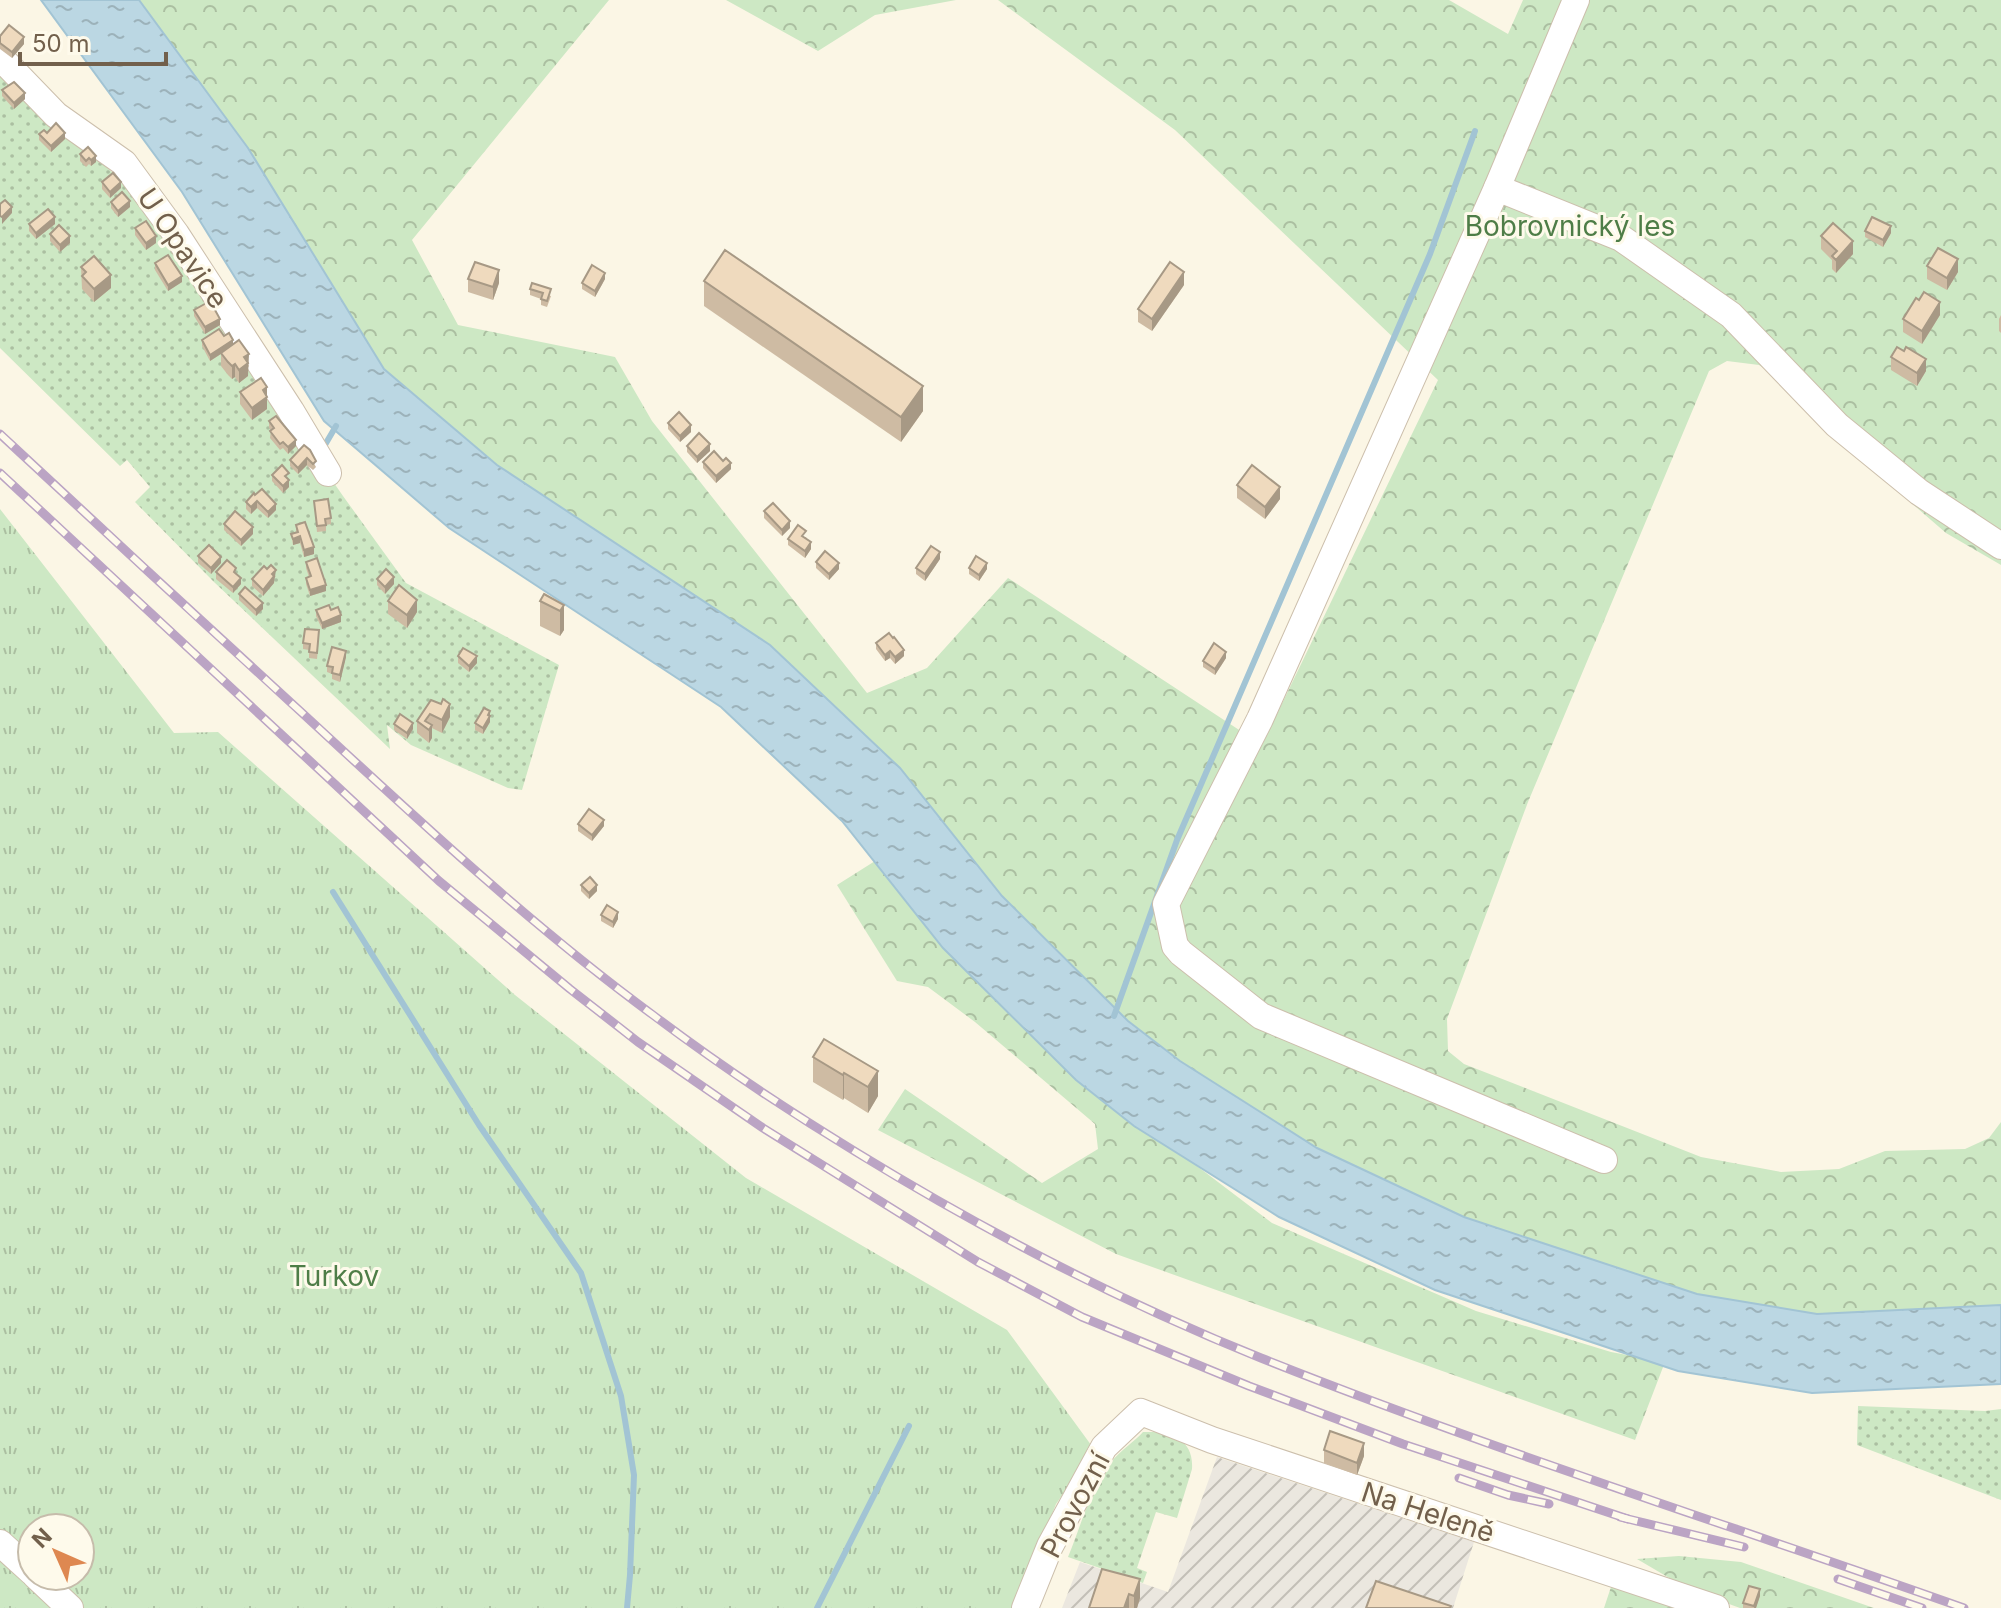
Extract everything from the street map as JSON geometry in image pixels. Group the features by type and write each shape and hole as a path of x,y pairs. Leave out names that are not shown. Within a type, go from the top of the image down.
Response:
{"street":[{"path":"1576,0 1497,188 1260,719 1166,904 1175,946 1261,1016 1604,1160"},
{"name":"U Opavice","path":"0,57 56,115 124,163 184,247 328,473"},
{"path":"1497,188 1621,238 1731,315 1837,425 1919,492 2001,546"},
{"name":"Provozní","path":"1025,1608 1050,1546 1104,1447 1141,1412"},
{"name":"Na Heleně","path":"1141,1412 1212,1440 1716,1608"},
{"path":"0,1543 16,1558"},
{"path":"53,1592 70,1608"}],"shaded area":[{"path":"1217,1457 1474,1542 1453,1608 1062,1608 1080,1562 1168,1592"}],"green space":[{"name":"Bobrovnický les","path":"139,0 609,0 412,240 458,325 615,357 652,421 867,693 927,668 1008,578 1262,745 1438,380 1175,130 998,0 1449,0 1508,34 1523,0 2001,0 2001,565 1946,533 1805,411 1773,374 1759,365 1727,361 1709,371 1528,802 1447,1019 1448,1051 1464,1064 1701,1157 1781,1172 1839,1169 1885,1151 1965,1149 1989,1138 2001,1122 2001,1305 1817,1314 1697,1294 1464,1217 1317,1148 1180,1061 1128,1021 1002,896 900,768 770,645 496,465 384,369 248,148"},
{"path":"726,0 956,0 875,15 818,51"},
{"path":"0,68 129,188 406,583 559,665 522,790 508,788 411,745 387,725 390,749 214,582 135,502 150,487 127,460 120,466 0,348"},
{"name":"Turkov","path":"0,509 174,733 218,732 515,995 746,1178 1007,1330 1094,1449 1056,1504 1015,1608 0,1608"},
{"path":"883,856 1081,1078 1272,1223 1476,1311 1611,1352 1665,1362 1635,1440 1116,1254 878,1130 905,1089 1042,1183 1098,1149 1095,1124 975,1022 928,987 897,981 837,885"},
{"path":"1858,1406 2001,1409 2001,1500 1857,1445"},
{"path":"1143,1432 1178,1438 1189,1450 1192,1469 1177,1518 1156,1512 1137,1568 1147,1572 1143,1583 1068,1557 1104,1473"},
{"path":"1679,1556 1741,1562 1874,1608 1740,1608 1688,1589 1637,1559"},
{"path":"1612,1584 1680,1608 1604,1608"}],"water":[{"path":"41,0 139,0 248,148 384,369 497,465 770,645 900,768 1002,896 1128,1021 1180,1061 1317,1148 1464,1217 1697,1294 1817,1314 2001,1305 2001,1384 1812,1393 1678,1371 1435,1290 1279,1217 1134,1126 1076,1080 943,948 842,821 721,707 449,528 324,421 182,192"}],"building":[{"path":"9,25 24,37 12,52 0,43 0,36"},
{"path":"14,82 25,93 14,103 2,90"},
{"path":"56,123 65,133 51,146 39,134 44,130 47,133"},
{"path":"88,147 96,156 86,161 80,154"},
{"path":"113,173 121,182 110,192 102,182"},
{"path":"122,192 130,201 118,211 111,202"},
{"path":"5,200 12,207 2,217 0,204"},
{"path":"48,209 55,217 36,233 29,224"},
{"path":"1872,217 1891,226 1883,240 1865,231"},
{"path":"146,221 156,236 146,243 135,228"},
{"path":"1833,223 1853,241 1836,260 1832,256 1837,251 1821,236"},
{"path":"59,225 70,236 60,245 50,234"},
{"path":"1938,248 1958,259 1947,278 1927,266"},
{"path":"725,250 923,386 901,417 704,281"},
{"path":"168,255 182,276 168,285 155,263"},
{"path":"94,256 111,275 94,289 82,276 86,272 81,267"},
{"path":"475,262 499,270 493,287 468,279"},
{"path":"1170,262 1184,272 1152,319 1138,309"},
{"path":"592,265 605,273 595,291 582,283"},
{"path":"532,283 551,289 547,301 541,299 543,293 530,289"},
{"path":"1924,292 1940,302 1922,331 1903,319 1916,298 1919,300"},
{"path":"210,301 220,319 205,327 194,310"},
{"path":"219,329 224,336 229,333 233,340 210,355 202,340"},
{"path":"239,340 249,354 244,357 248,363 239,370 221,353"},
{"path":"1897,347 1904,351 1906,347 1926,359 1917,373 1891,357"},
{"path":"261,378 267,387 263,390 267,397 252,408 240,392"},
{"path":"679,412 691,425 680,436 668,423"},
{"path":"276,416 296,440 288,447 283,442 280,444 270,431 274,428 269,421"},
{"path":"699,433 710,444 697,457 687,446"},
{"path":"304,445 316,461 313,464 307,458 298,468 290,460"},
{"path":"714,451 723,461 726,458 731,463 716,476 703,462"},
{"path":"282,465 289,473 285,476 289,480 283,486 272,475"},
{"path":"1252,465 1280,487 1265,507 1237,485"},
{"path":"262,489 276,504 268,512 257,501 251,507 246,502"},
{"path":"328,499 331,518 325,519 326,525 317,526 314,501"},
{"path":"773,503 790,521 782,530 764,511"},
{"path":"235,511 253,527 241,540 224,524"},
{"path":"305,522 314,547 304,550 300,536 293,539 291,534 298,532 296,525"},
{"path":"798,525 806,531 802,536 811,542 805,551 788,539"},
{"path":"209,545 221,557 211,568 198,556"},
{"path":"931,546 940,552 925,574 916,568"},
{"path":"825,551 839,563 829,574 816,562"},
{"path":"976,556 987,563 979,575 969,568"},
{"path":"317,558 326,585 310,590 306,578 311,576 306,562"},
{"path":"227,560 241,578 233,587 216,572"},
{"path":"271,565 276,570 263,590 252,579 264,566 267,569"},
{"path":"386,569 394,577 385,587 377,579"},
{"path":"399,585 417,600 407,615 388,601"},
{"path":"245,587 263,603 256,610 239,594"},
{"path":"544,594 564,605 560,611 540,601"},
{"path":"329,605 331,610 338,607 341,615 322,623 316,610"},
{"path":"305,629 319,630 317,653 309,652 310,644 303,643"},
{"path":"889,633 904,650 895,657 890,651 885,655 876,643"},
{"path":"1214,643 1226,652 1215,669 1203,661"},
{"path":"332,647 346,651 340,675 332,673 333,667 327,666"},
{"path":"463,648 477,656 469,666 458,656"},
{"path":"443,699 450,704 442,720 430,714 425,721 432,725 429,730 417,721 431,700 441,704"},
{"path":"484,708 490,711 490,716 483,728 475,723"},
{"path":"400,714 413,723 407,733 394,724"},
{"path":"589,809 604,820 592,835 578,824"},
{"path":"590,877 597,885 589,893 581,885"},
{"path":"607,905 618,912 613,922 601,915"},
{"path":"824,1039 878,1071 868,1087 813,1057"},
{"path":"1330,1431 1364,1443 1357,1463 1324,1450"},
{"path":"1102,1569 1140,1579 1134,1596 1129,1594 1124,1608 1089,1608"},
{"path":"1376,1581 1451,1606 1366,1608"},
{"path":"1749,1586 1760,1589 1754,1606 1743,1603"}],"waterway":[{"path":"1114,1016 1177,840 1430,254 1475,131"},
{"path":"322,450 336,426"},
{"path":"333,892 479,1125 581,1273 621,1396 634,1475 627,1608"},
{"path":"817,1608 909,1426"}],"railway":[{"path":"0,434 516,906 607,980 728,1069 804,1120 905,1181 1105,1289 1261,1358 1523,1456 1964,1608"},
{"path":"0,473 439,881 638,1042 763,1128 978,1262 1082,1317 1249,1386 1403,1444 1628,1519"},
{"path":"1459,1478 1508,1495 1549,1504"},
{"path":"1620,1517 1744,1547"},
{"path":"1838,1579 1922,1608"}]}
